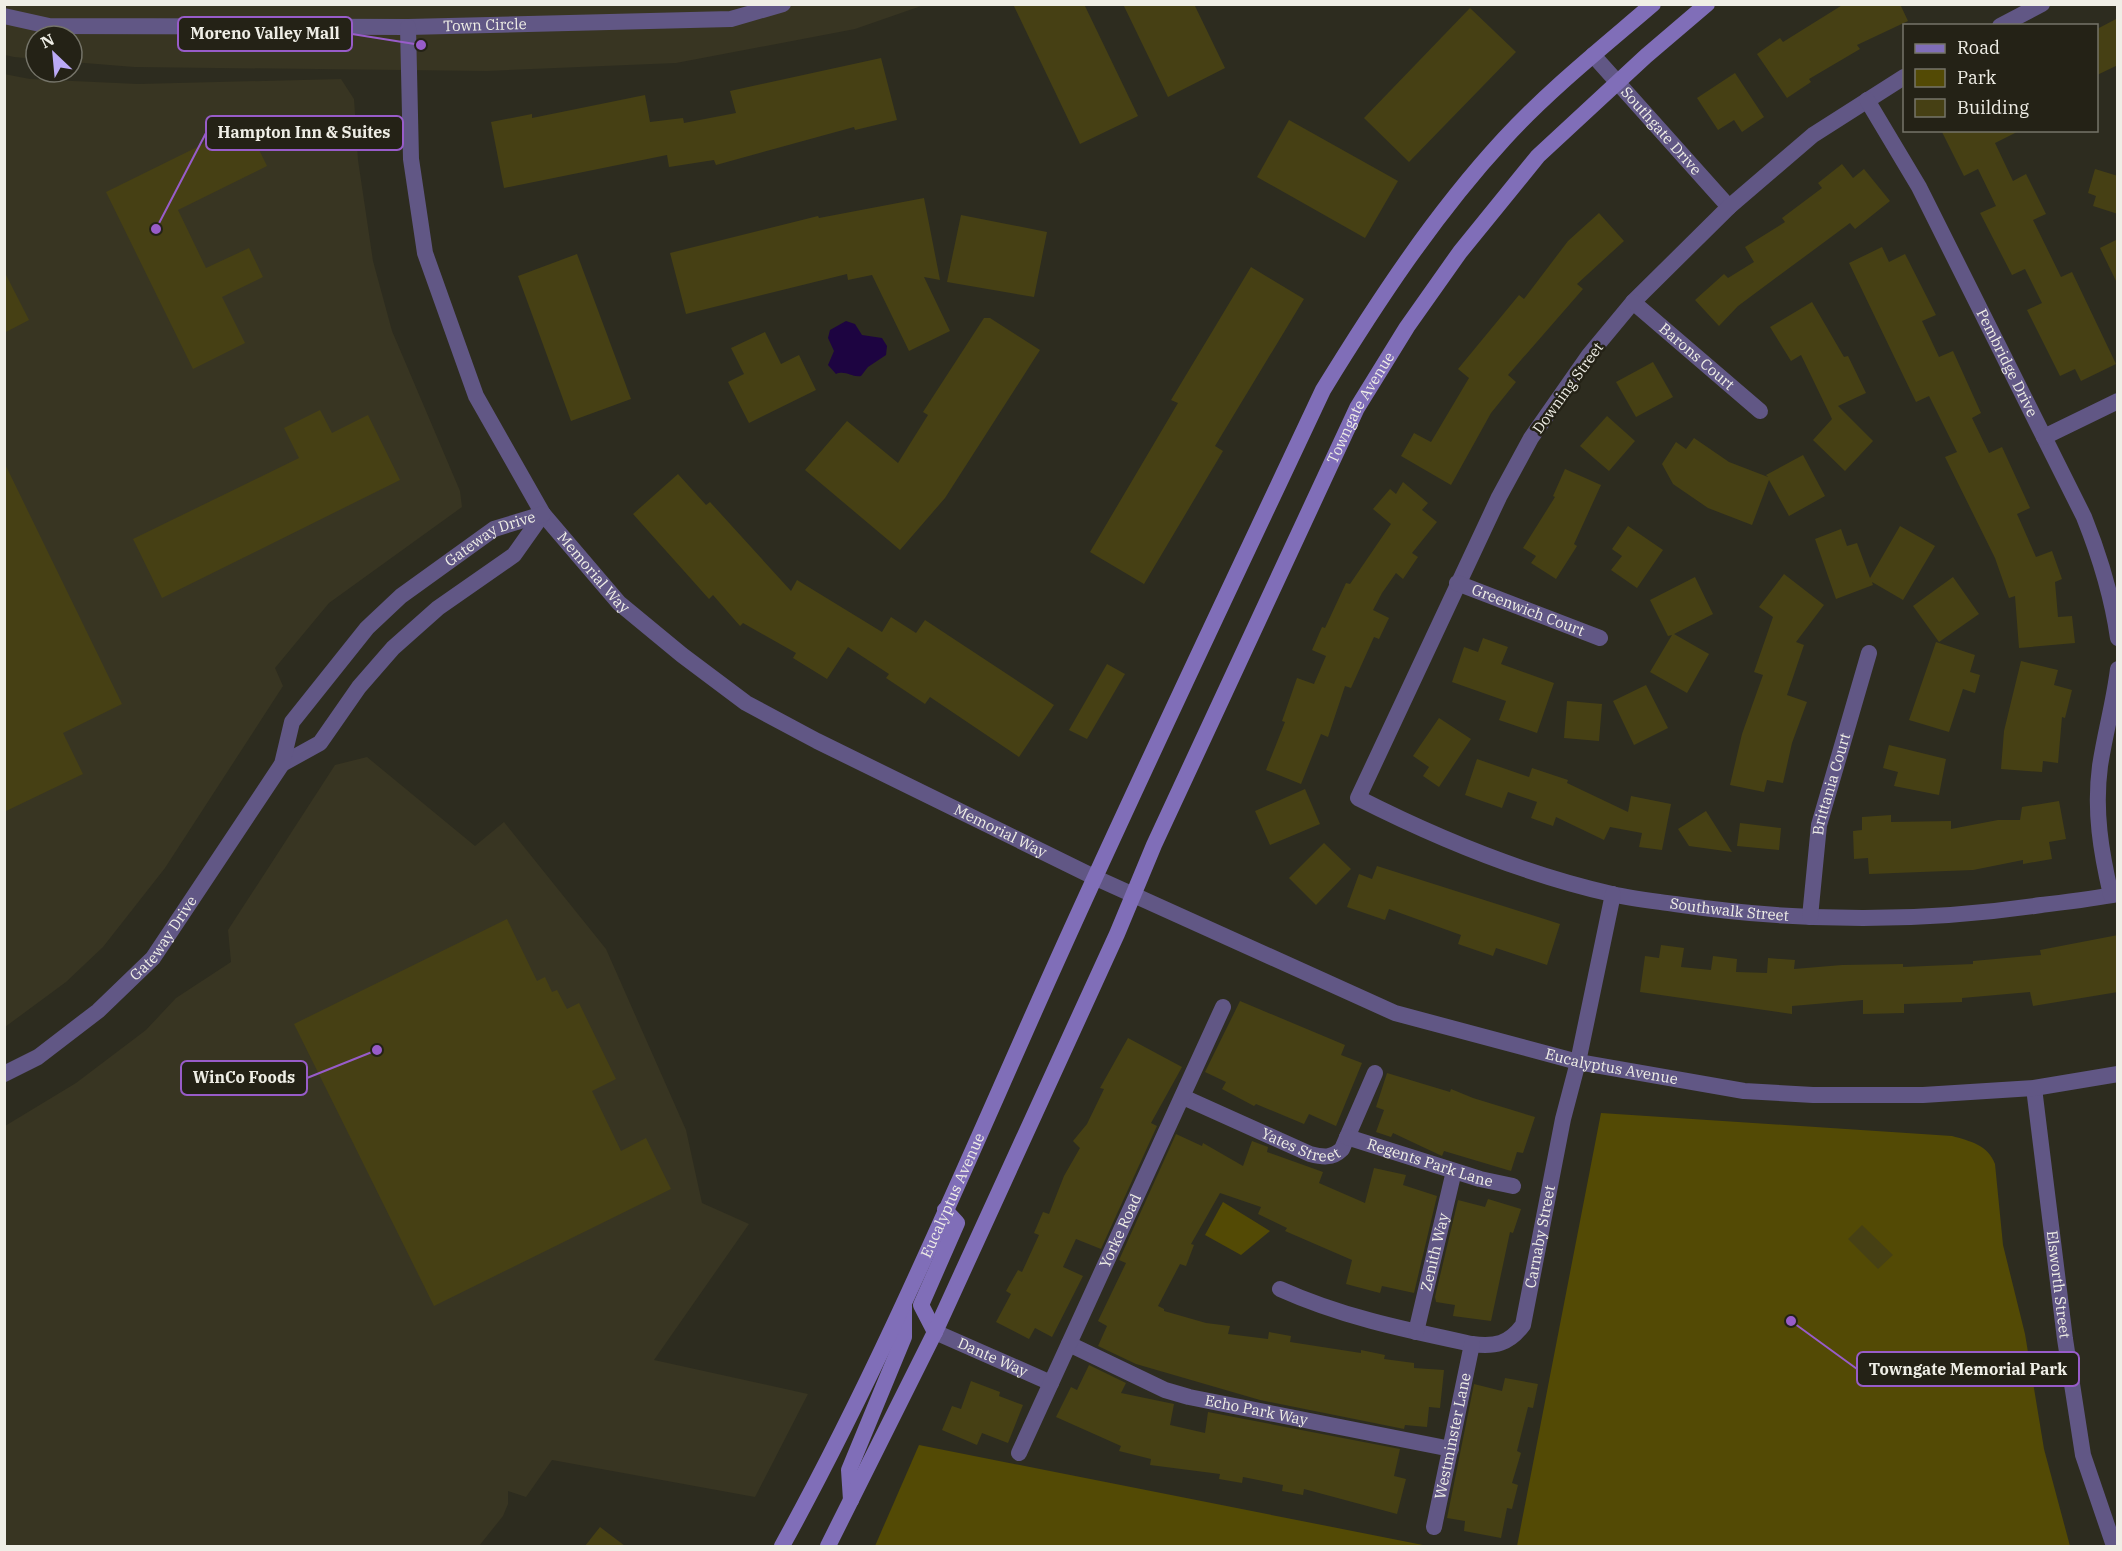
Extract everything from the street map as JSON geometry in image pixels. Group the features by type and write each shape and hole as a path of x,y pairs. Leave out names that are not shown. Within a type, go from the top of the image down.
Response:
{"main road":[{"path":"1096,878 1323,390 1373,309 1426,235 1504,139 1593,55 1653,4"},
{"name":"Towngate Avenue","path":"1134,894 1253,630 1358,408 1407,327 1467,244 1538,156 1646,56 1707,4"},
{"name":"Eucalyptus Avenue","path":"782,1546 830,1460 1096,878"},
{"path":"828,1546 935,1332 1134,894"},
{"path":"935,1332 921,1305 957,1223 945,1210"},
{"path":"851,1501 849,1470 904,1337 904,1302"}],"street":[{"name":"Town Circle","path":"4,16 49,26 408,27 730,19 783,4"},
{"path":"2004,24 2042,4"},
{"name":"Memorial Way","path":"408,27 411,159 425,253 476,396 543,514 619,603 682,655 746,703 817,741 1096,878"},
{"name":"Southgate Drive","path":"1593,55 1729,207"},
{"name":"Downing Street","path":"1358,798 1499,497 1531,438 1589,355 1633,302 1729,207 1813,135 1903,78"},
{"name":"Pembridge Drive","path":"1867,100 1919,187 2084,517 2100,556 2113,604 2118,638"},
{"name":"Barons Court","path":"1633,302 1760,411"},
{"path":"2044,437 2118,401"},
{"name":"Gateway Drive","path":"4,1074 38,1057 98,1011 153,958 282,764 292,722 367,628 401,596 494,529 543,514"},
{"name":"Gateway Drive","path":"282,764 320,743 359,687 393,648 438,608 514,555 543,514"},
{"name":"Greenwich Court","path":"1457,583 1600,638"},
{"name":"Brittania Court","path":"1810,917 1819,825 1869,653"},
{"path":"2114,894 2099,842 2097,808 2100,765 2118,669"},
{"name":"Southwalk Street","path":"1358,798 1417,827 1512,865 1613,894 1712,909 1810,917 1902,918 2000,911 2114,894"},
{"name":"Eucalyptus Avenue","path":"1096,878 1395,1013 1578,1062 1705,1086 1813,1095 1923,1095 2034,1088 2118,1074"},
{"name":"Carnaby Street","path":"1280,1289 1314,1305 1365,1321 1472,1344 1489,1346 1502,1343 1514,1336 1523,1325 1563,1119 1578,1062 1613,894"},
{"name":"Yorke Road","path":"1019,1453 1223,1007"},
{"name":"Yates Street","path":"1183,1096 1310,1154 1324,1158 1337,1154 1347,1137 1375,1073"},
{"name":"Elsworth Street","path":"2034,1088 2065,1339 2083,1455 2114,1546"},
{"name":"Regents Park Lane","path":"1347,1137 1454,1171 1513,1186"},
{"name":"Zenith Way","path":"1416,1332 1454,1171"},
{"name":"Dante Way","path":"935,1332 1051,1383"},
{"name":"Echo Park Way","path":"1069,1344 1165,1389 1189,1397 1451,1449"},
{"name":"Westminster Lane","path":"1434,1527 1472,1344"}],"shaded area":[{"path":"4,5 924,5 855,29 676,63 487,71 134,67 84,63 84,24 24,24 24,58 5,55"},
{"path":"4,74 24,78 24,84 341,79 354,99 358,160 373,261 392,331 460,491 462,507 329,603 275,668 283,686 165,868 103,947 66,982 5,1027"},
{"path":"846,321 855,324 862,335 882,338 887,346 886,355 868,367 861,376 836,374 828,365 834,351 828,338 830,330"},
{"path":"367,757 475,846 504,822 606,949 686,1130 702,1203 749,1224 654,1360 808,1394 755,1497 552,1460 526,1497 508,1491 508,1504 503,1516 479,1546 5,1546 5,1126 76,1083 146,1030 176,998 231,962 228,930 335,765"}],"green space":[{"path":"1601,1113 1952,1136 1978,1145 1988,1152 1995,1164 2003,1245 2025,1334 2044,1449 2070,1546 1517,1546"},
{"path":"1223,1202 1270,1231 1241,1255 1205,1235"},
{"path":"919,1445 1428,1546 875,1546"}],"building":[{"path":"1013,4 1084,4 1138,116 1080,144"},
{"path":"1123,4 1194,4 1225,68 1168,97"},
{"path":"1844,4 1900,4 1908,21 1857,45 1860,49 1809,79 1811,82 1787,98 1757,54 1780,38 1783,42"},
{"path":"1470,8 1516,52 1409,162 1364,118"},
{"path":"2118,18 2118,65 2098,75 2098,28"},
{"path":"881,58 897,120 855,130 854,127 716,165 714,160 669,167 667,155 504,188 491,122 532,114 532,118 645,95 650,122 683,118 684,123 736,113 730,91"},
{"path":"1735,73 1764,117 1742,132 1734,120 1718,130 1697,98"},
{"path":"1289,120 1398,181 1365,238 1257,177"},
{"path":"246,123 267,166 178,210 206,268 249,248 263,277 222,297 245,343 193,369 106,192"},
{"path":"1942,132 2017,132 1995,143 2013,181 2026,174 2046,214 2033,220 2061,277 2072,272 2116,364 2081,381 2075,369 2060,376 2027,310 2042,303 2025,269 2012,275 1980,213 1996,206 1978,169 1964,176"},
{"path":"1842,164 1853,178 1864,169 1890,201 1855,229 1850,223 1738,306 1719,326 1695,300 1724,274 1728,278 1754,262 1745,247 1785,222 1782,218 1822,188 1818,183"},
{"path":"2095,169 2118,176 2118,214 2093,206 2096,196 2088,193"},
{"path":"924,198 940,280 924,277 950,331 909,351 872,275 848,280 847,274 686,314 670,253 818,216 819,218"},
{"path":"1599,213 1624,241 1577,284 1583,289 1508,375 1516,382 1491,413 1451,485 1401,456 1414,433 1431,442 1469,378 1458,369 1519,295 1524,299 1568,241"},
{"path":"961,215 1047,232 1034,297 947,282"},
{"path":"2118,239 2118,285 2100,248"},
{"path":"1882,247 1889,262 1905,254 1936,315 1922,321 1939,357 1953,351 1981,413 1972,418 1989,453 2002,447 2030,508 2017,514 2036,557 2052,551 2062,579 2055,582 2058,617 2072,616 2075,643 2019,648 2015,596 2009,598 1995,558 1945,457 1957,452 1929,396 1916,402 1849,263"},
{"path":"577,254 631,399 571,421 518,276"},
{"path":"1251,267 1304,299 1215,446 1223,451 1144,584 1090,552 1178,403 1171,400"},
{"path":"4,271 29,320 4,333"},
{"path":"1812,302 1844,357 1848,356 1866,393 1838,406 1873,441 1845,471 1813,440 1832,419 1801,355 1791,361 1770,327"},
{"path":"984,318 990,318 1040,350 945,498 900,550 805,470 847,421 898,463 928,415 923,412"},
{"path":"765,332 781,364 799,355 816,390 749,423 728,382 744,374 731,348"},
{"path":"1653,362 1673,397 1636,417 1616,382"},
{"path":"320,410 332,433 368,415 400,480 162,598 133,539 299,458 284,428"},
{"path":"1607,416 1635,441 1609,471 1580,446"},
{"path":"1694,438 1729,462 1768,477 1766,475 1803,455 1825,496 1789,516 1769,480 1752,525 1708,508 1673,484 1662,464 1676,442 1686,449"},
{"path":"4,462 122,704 63,733 83,774 4,812"},
{"path":"1565,469 1601,485 1574,544 1577,546 1556,579 1531,563 1536,556 1523,548 1555,497 1553,496"},
{"path":"678,474 706,505 710,502 791,591 797,580 882,632 891,617 916,633 925,620 1054,705 1019,757 930,697 925,704 886,678 889,674 848,647 827,679 793,658 796,653 743,623 740,626 713,595 709,599 633,514"},
{"path":"1403,482 1428,503 1422,510 1437,522 1412,553 1418,557 1403,579 1396,573 1373,610 1389,618 1379,639 1374,637 1351,688 1345,686 1328,737 1321,734 1301,784 1266,770 1285,722 1282,721 1297,678 1314,684 1326,656 1312,650 1322,627 1325,628 1346,583 1350,584 1391,524 1373,509 1390,489 1396,494"},
{"path":"1628,526 1663,550 1637,588 1611,570 1622,556 1612,549"},
{"path":"1900,526 1935,546 1903,600 1872,582 1873,585 1836,599 1815,539 1841,529 1847,546 1857,543 1870,578"},
{"path":"1784,574 1824,605 1796,642 1804,645 1787,695 1807,702 1792,743 1783,783 1767,780 1764,792 1730,785 1742,734 1763,675 1754,672 1773,617 1759,607"},
{"path":"1695,577 1713,614 1674,634 1709,654 1687,693 1650,672 1672,635 1668,636 1650,600"},
{"path":"1953,577 1979,614 1939,642 1913,606"},
{"path":"1483,638 1508,647 1501,664 1554,683 1537,733 1499,720 1506,701 1452,682 1464,647 1478,652"},
{"path":"1936,642 1975,655 1970,672 1980,675 1975,693 1963,689 1949,732 1909,720"},
{"path":"2021,661 2058,670 2054,685 2072,690 2065,718 2062,717 2058,763 2043,761 2042,772 2001,769 2004,731"},
{"path":"1107,664 1125,674 1087,739 1069,730"},
{"path":"1646,685 1668,728 1634,745 1613,701"},
{"path":"1567,701 1602,704 1599,741 1564,738"},
{"path":"1439,718 1471,739 1439,787 1423,776 1429,767 1413,756"},
{"path":"1889,745 1946,759 1939,795 1894,786 1898,772 1883,768"},
{"path":"1477,759 1529,777 1532,768 1568,780 1567,783 1628,812 1631,796 1671,804 1662,850 1639,847 1642,833 1610,827 1604,840 1556,817 1553,826 1531,818 1537,802 1508,792 1502,808 1465,795"},
{"path":"1305,789 1320,824 1270,845 1255,811"},
{"path":"2059,801 2066,839 2049,842 2052,859 2023,864 2023,860 1973,870 1869,874 1868,858 1854,859 1853,831 1862,830 1862,817 1891,815 1891,822 1951,821 1951,829 1998,820 2020,820 2022,807"},
{"path":"1706,811 1732,852 1689,846 1678,829"},
{"path":"1740,823 1781,828 1779,850 1737,846"},
{"path":"1324,843 1351,869 1316,905 1289,878"},
{"path":"1377,866 1560,924 1547,965 1496,948 1493,956 1458,944 1461,935 1389,909 1385,920 1347,907 1359,874 1372,879"},
{"path":"507,919 537,981 545,977 552,992 557,990 567,1009 579,1003 616,1079 592,1091 621,1151 646,1138 671,1189 434,1306 294,1024"},
{"path":"2118,935 2118,992 2033,1006 2030,992 1962,998 1962,1002 1904,1004 1904,1013 1863,1014 1863,1000 1792,1006 1792,1014 1640,992 1645,956 1659,958 1661,945 1684,948 1681,967 1711,970 1713,956 1737,959 1736,972 1767,973 1768,958 1795,960 1794,969 1842,965 1903,964 1903,967 1973,964 1973,961 2041,955 2040,950"},
{"path":"1240,1001 1345,1045 1341,1055 1362,1063 1336,1126 1309,1114 1304,1124 1256,1104 1254,1106 1222,1089 1226,1082 1205,1072"},
{"path":"1128,1038 1182,1067 1151,1123 1157,1126 1101,1249 1076,1239 1063,1267 1083,1276 1052,1337 1035,1328 1029,1339 996,1322 1011,1294 1006,1291 1018,1270 1022,1272 1039,1235 1034,1233 1043,1212 1049,1214 1064,1176 1080,1148 1073,1141 1087,1124 1104,1089 1100,1088"},
{"path":"1387,1073 1450,1092 1451,1089 1535,1117 1523,1153 1517,1152 1511,1171 1444,1151 1442,1156 1393,1133 1391,1137 1376,1132 1384,1110 1376,1107"},
{"path":"1176,1134 1202,1146 1203,1143 1243,1166 1252,1141 1268,1147 1267,1152 1323,1172 1319,1183 1365,1203 1374,1168 1406,1175 1403,1185 1437,1196 1414,1293 1382,1286 1380,1293 1346,1284 1352,1260 1285,1231 1287,1228 1258,1214 1261,1207 1220,1193 1191,1244 1194,1245 1186,1266 1180,1264 1158,1306 1164,1311 1206,1323 1230,1326 1228,1334 1268,1339 1269,1332 1291,1336 1290,1342 1361,1353 1361,1350 1385,1355 1384,1359 1414,1363 1414,1368 1444,1370 1440,1408 1429,1407 1427,1427 1405,1425 1404,1429 1260,1400 1136,1364 1098,1346 1107,1326 1098,1321 1126,1263 1119,1260"},
{"path":"1488,1199 1521,1209 1513,1233 1510,1232 1491,1321 1453,1316 1455,1305 1436,1302 1435,1297 1458,1200 1485,1207"},
{"path":"1862,1225 1893,1255 1878,1269 1848,1239"},
{"path":"1089,1365 1126,1383 1121,1393 1174,1404 1170,1425 1205,1433 1208,1412 1400,1449 1394,1476 1406,1479 1397,1514 1304,1489 1303,1495 1282,1491 1283,1485 1243,1477 1242,1483 1219,1479 1220,1474 1150,1465 1151,1459 1119,1451 1121,1446 1056,1417 1071,1387 1077,1390"},
{"path":"1505,1378 1538,1384 1533,1408 1528,1407 1517,1451 1521,1453 1512,1483 1518,1485 1512,1509 1507,1508 1501,1538 1464,1531 1465,1521 1447,1518 1474,1384 1502,1391"},
{"path":"971,1381 1000,1392 999,1396 1023,1405 1008,1443 982,1433 977,1445 942,1430 952,1406 961,1409"},
{"path":"600,1527 625,1546 585,1546"}],"place":[{"name":"Moreno Valley Mall","path":"421,45"},
{"name":"Hampton Inn & Suites","path":"156,229"},
{"name":"WinCo Foods","path":"377,1050"},
{"name":"Towngate Memorial Park","path":"1791,1321"}]}
